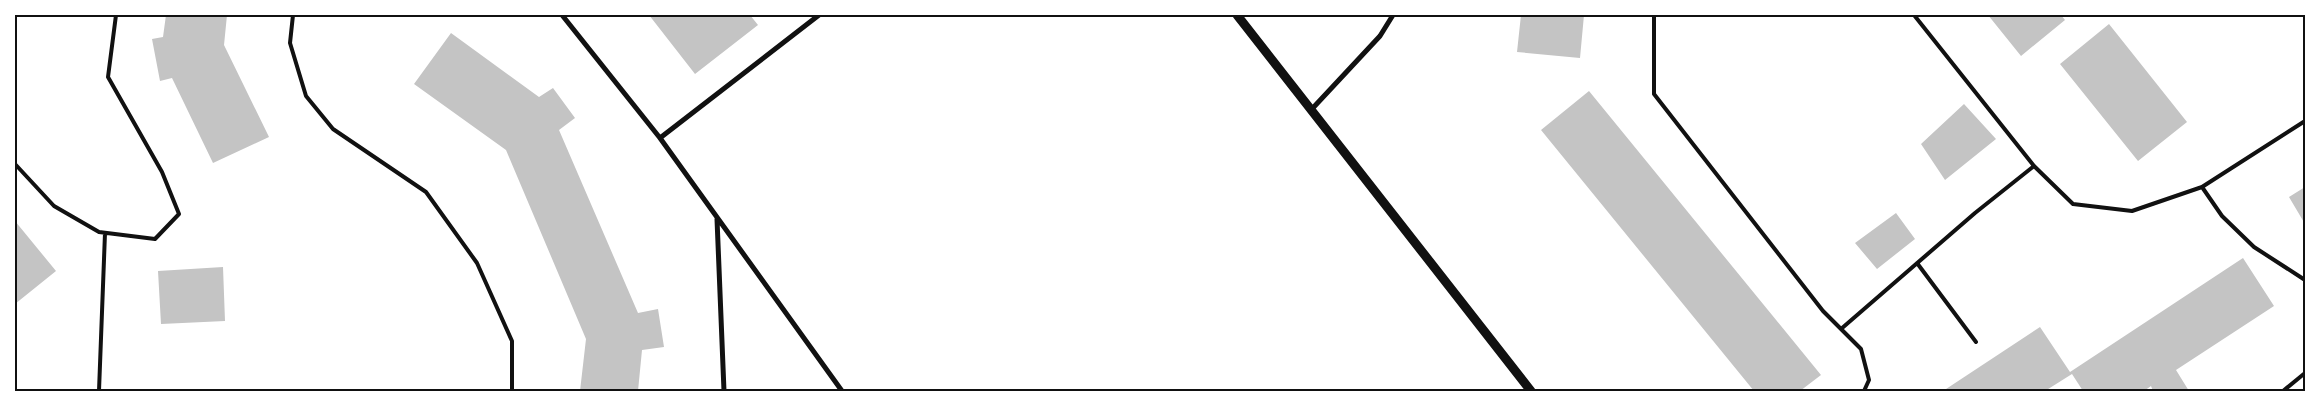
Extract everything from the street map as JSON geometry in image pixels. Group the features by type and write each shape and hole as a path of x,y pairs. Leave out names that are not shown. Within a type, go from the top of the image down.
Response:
{"street":[{"path":"562,15 660,138 842,391"},
{"path":"660,138 819,15"},
{"path":"1237,15 1531,391"},
{"path":"1311,110 1380,36 1393,15"},
{"path":"717,219 724,391"}],"lane":[{"path":"15,164 54,206 99,232 156,239 179,214 162,172 108,77 116,15"},
{"path":"293,15 290,42 306,96 333,129 426,192 477,263 512,341 512,391"},
{"path":"1654,15 1654,94 1823,311 1860,349 1869,380 1864,391"},
{"path":"1914,15 2034,166 2073,204 2132,211 2202,187 2305,121"},
{"path":"1841,329 1975,212 2034,166"},
{"path":"2202,187 2222,216 2254,247 2305,280"},
{"path":"100,391 105,232"},
{"path":"1917,262 1976,342"},
{"path":"2283,391 2305,373"}],"building":[{"path":"166,15 227,15 224,45 269,137 213,163 172,78 160,81 152,39 163,37"},
{"path":"649,15 750,15 758,25 695,74"},
{"path":"1521,15 1584,15 1580,58 1517,52"},
{"path":"1988,15 2061,15 2065,20 2021,56"},
{"path":"2109,24 2187,122 2138,161 2060,64"},
{"path":"451,33 539,97 553,88 575,118 559,130 638,313 658,309 664,347 642,350 638,391 580,391 586,339 506,150 414,84"},
{"path":"1589,91 1821,375 1800,391 1754,391 1541,130"},
{"path":"1964,104 1996,139 1945,180 1921,144"},
{"path":"2305,187 2305,224 2289,197"},
{"path":"1896,213 1915,239 1877,269 1855,243"},
{"path":"15,221 56,271 15,304"},
{"path":"2243,258 2274,306 2176,370 2189,391 2153,391 2151,386 2144,391 2083,391 2072,374 2045,391 1943,391 2040,327 2070,372"},
{"path":"223,267 225,321 161,324 158,271"}]}
